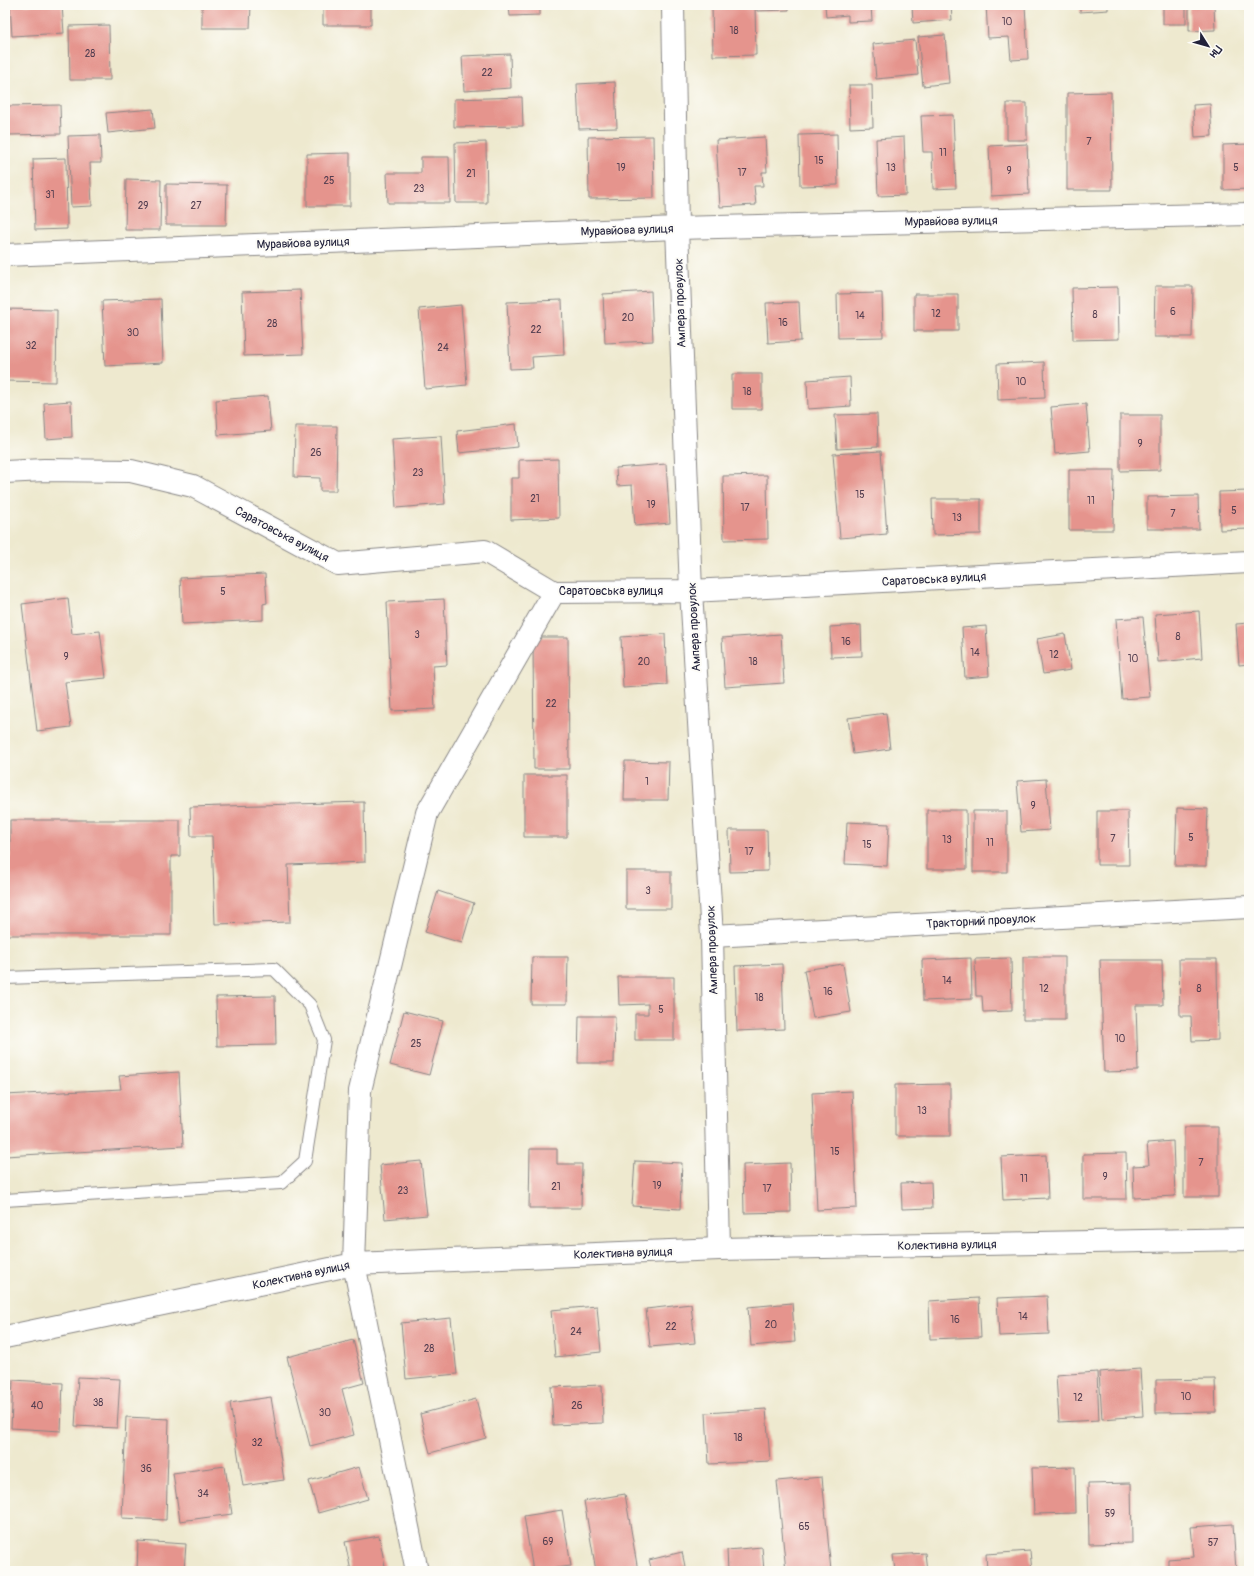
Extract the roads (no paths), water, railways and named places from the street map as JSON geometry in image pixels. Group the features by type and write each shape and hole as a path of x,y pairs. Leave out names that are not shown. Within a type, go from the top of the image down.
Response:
{"street":[{"name":"Ампера провулок","path":"674,5 677,228 691,592 712,936 719,1249"},
{"name":"Муравйова вулиця","path":"5,255 677,228 1249,214"},
{"name":"Саратовська вулиця","path":"5,472 44,470 131,471 193,486 338,564 485,551 554,592 691,592 1249,562"},
{"path":"417,1571 354,1264 360,1091 427,813 554,592"},
{"name":"Тракторний провулок","path":"712,936 1249,907"},
{"name":"Колективна вулиця","path":"5,1337 354,1264 719,1249 1249,1239"}],"lane":[{"path":"5,978 274,969 310,1005 324,1040 305,1161 281,1183 5,1200"}]}
